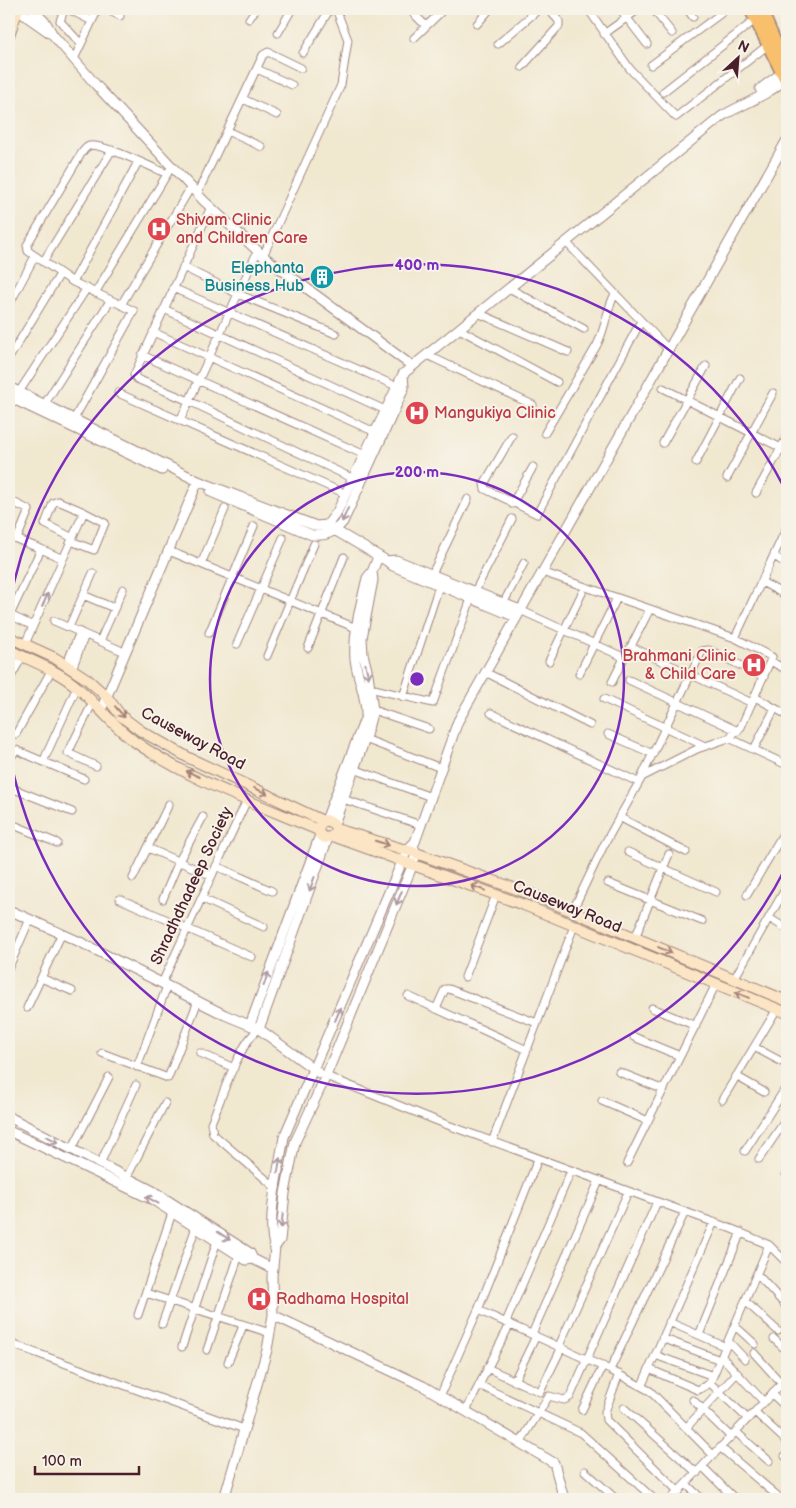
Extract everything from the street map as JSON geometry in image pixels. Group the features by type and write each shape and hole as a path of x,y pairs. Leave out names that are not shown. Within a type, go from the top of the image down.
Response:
{"main road":[{"path":"9,35 18,9"},
{"path":"750,9 768,45 786,73"},
{"path":"761,9 786,73"},
{"name":"Causeway Road","path":"9,637 69,667 87,679 107,697 121,716 141,731 189,758 327,829 412,849 569,910 787,1001"},
{"name":"Causeway Road","path":"9,650 51,671 77,687 134,741 179,768 247,800 327,829 408,863 562,921 787,1013"},
{"path":"562,921 569,910"},
{"path":"579,928 588,918"}],"street":[{"path":"18,9 53,35"},
{"path":"32,9 46,23 53,35 169,170 260,253 412,366"},
{"path":"81,44 60,21 60,17 64,10 68,9 92,21"},
{"path":"74,59 98,9"},
{"path":"106,9 120,16"},
{"path":"250,19 256,9"},
{"path":"278,33 292,9"},
{"path":"303,53 330,9"},
{"path":"409,9 426,26"},
{"path":"414,38 444,9"},
{"path":"477,24 490,9"},
{"path":"498,44 539,9"},
{"path":"522,67 559,26 559,21 548,9"},
{"path":"588,9 630,69 676,117 768,45"},
{"path":"620,9 647,44"},
{"path":"604,34 639,9"},
{"path":"653,9 672,33"},
{"path":"687,9 693,17"},
{"path":"651,65 727,9"},
{"path":"180,421 238,294 260,253 341,85 348,40 339,10"},
{"path":"663,92 755,20"},
{"path":"121,306 194,191 227,131 263,55 268,52 301,68"},
{"path":"257,69 292,85"},
{"path":"9,387 197,483 316,526 326,525 337,512 354,479 396,386 412,366 722,116 747,101 757,99 786,73"},
{"path":"242,99 277,115"},
{"path":"227,131 262,147"},
{"path":"275,1247 280,1240 285,1194 295,1142 326,1076 408,863 458,721 787,140"},
{"path":"74,419 134,311 73,282 42,262 28,250 27,246 81,154 89,146 112,150 138,162 169,170"},
{"path":"42,262 112,150"},
{"path":"73,282 138,162"},
{"path":"95,293 169,170"},
{"path":"211,208 134,372 137,379 189,401 354,479"},
{"path":"566,242 668,349"},
{"path":"9,305 36,256"},
{"path":"183,267 238,294 336,334"},
{"path":"9,358 60,274"},
{"path":"19,392 86,288"},
{"path":"173,288 396,386"},
{"path":"509,288 584,329"},
{"path":"545,433 598,345 603,333 607,309 615,294"},
{"path":"44,405 110,301"},
{"path":"164,309 385,410"},
{"path":"478,313 568,352"},
{"path":"512,436 484,484 487,492 533,514 540,510 641,321"},
{"path":"459,329 557,382"},
{"path":"153,332 210,356 375,432"},
{"path":"142,355 365,455"},
{"path":"427,355 533,405"},
{"path":"663,443 706,366"},
{"path":"9,398 312,535 324,536 334,532 343,522 404,388 404,374"},
{"path":"696,462 740,378"},
{"path":"663,388 784,450"},
{"path":"118,393 346,494"},
{"path":"727,478 773,393"},
{"path":"756,493 784,450 787,437"},
{"path":"512,504 533,467"},
{"path":"102,710 197,483"},
{"path":"432,574 468,499"},
{"path":"9,500 29,510 17,539"},
{"path":"58,501 84,512 102,520 105,526 94,550 45,524 53,503 58,501"},
{"path":"201,564 225,509"},
{"path":"25,644 84,512"},
{"path":"370,688 433,703 473,596 512,519"},
{"path":"326,525 334,532 378,557 396,560 432,574 473,596 564,630 623,658 612,682"},
{"path":"209,633 254,526"},
{"path":"735,638 787,528"},
{"path":"9,536 63,559"},
{"path":"237,644 283,538"},
{"path":"267,656 314,544"},
{"path":"33,626 9,616 41,549"},
{"path":"169,550 356,628"},
{"path":"774,556 787,564"},
{"path":"308,648 344,557"},
{"path":"276,1188 213,1134 211,1123 234,1068 253,1030 327,829 366,716 366,706 356,662 356,628 367,578 372,572 378,557"},
{"path":"387,560 393,566 439,586 503,604 518,614"},
{"path":"503,604 524,563"},
{"path":"327,829 343,798 365,739 373,710 362,654 362,638 373,580 372,572"},
{"path":"542,572 735,638 772,657 772,662 738,730 729,738 705,746 640,779"},
{"path":"69,628 93,573"},
{"path":"762,582 787,596"},
{"path":"403,696 439,586"},
{"path":"100,641 124,588"},
{"path":"549,660 582,593"},
{"path":"84,595 114,608"},
{"path":"579,674 617,598"},
{"path":"627,654 650,609"},
{"path":"54,621 120,650"},
{"path":"69,667 82,634"},
{"path":"569,910 653,754 704,648 764,677"},
{"path":"636,649 690,676 775,708 787,715"},
{"path":"9,680 22,657"},
{"path":"772,662 787,670"},
{"path":"16,734 51,671"},
{"path":"486,672 590,725"},
{"path":"629,680 738,730"},
{"path":"43,762 77,687"},
{"path":"604,699 705,746"},
{"path":"93,702 68,753 96,766"},
{"path":"754,749 775,708"},
{"path":"373,710 429,728"},
{"path":"491,713 640,779"},
{"path":"608,734 653,754"},
{"path":"729,738 787,763"},
{"path":"365,739 440,768"},
{"path":"9,760 16,750 84,780"},
{"path":"354,769 431,798"},
{"path":"9,787 72,812"},
{"path":"343,798 421,825"},
{"name":"Shradhdhadeep Society","path":"137,1066 187,928 247,800"},
{"path":"133,878 168,804"},
{"path":"619,816 686,852"},
{"path":"164,899 179,862 203,817"},
{"path":"9,823 57,844"},
{"path":"747,895 787,827"},
{"path":"148,848 212,876"},
{"path":"628,852 716,892"},
{"path":"635,938 668,854"},
{"path":"224,1499 270,1333 273,1315 275,1247 271,1238 284,1137 408,863"},
{"path":"216,866 272,891"},
{"path":"608,883 702,921"},
{"path":"734,979 787,886"},
{"path":"465,977 496,895"},
{"path":"201,898 264,927"},
{"path":"120,899 252,957"},
{"path":"9,910 62,933 253,1030 314,1071 492,1142 741,1232 769,1245 787,1263"},
{"path":"769,918 787,929"},
{"path":"9,968 30,919"},
{"path":"492,1142 537,1023 579,928"},
{"path":"27,1008 62,933"},
{"path":"41,978 72,991"},
{"path":"627,1163 716,984"},
{"path":"436,1009 445,989 449,989 537,1023"},
{"path":"408,996 527,1050"},
{"path":"102,1053 168,1078 198,1001"},
{"path":"652,1008 696,1026"},
{"path":"722,1100 777,1009"},
{"path":"634,1037 680,1056"},
{"path":"754,1046 784,1063"},
{"path":"200,1053 234,1068"},
{"path":"619,1072 664,1090"},
{"path":"736,1076 764,1092"},
{"path":"72,1149 109,1077"},
{"path":"100,1164 136,1085"},
{"path":"745,1151 787,1086"},
{"path":"602,1101 648,1121"},
{"path":"127,1177 165,1103"},
{"path":"9,1117 127,1177 192,1215 250,1253 253,1260"},
{"path":"759,1159 787,1118"},
{"path":"9,1131 152,1200 246,1260 253,1260 273,1268"},
{"path":"440,1396 478,1310 538,1159"},
{"path":"466,1411 508,1323 571,1171"},
{"path":"514,1381 599,1181"},
{"path":"487,1368 540,1392 628,1192"},
{"path":"520,1443 549,1396 564,1400 570,1397 657,1202"},
{"path":"582,1410 606,1368 685,1212"},
{"path":"138,1315 172,1213"},
{"path":"642,1385 714,1222"},
{"path":"162,1324 196,1227"},
{"path":"699,1335 741,1232"},
{"path":"182,1347 217,1241"},
{"path":"649,1369 698,1390 712,1380 769,1245"},
{"path":"207,1350 239,1255"},
{"path":"756,1274 787,1307"},
{"path":"146,1293 218,1318 270,1333"},
{"path":"745,1301 778,1331"},
{"path":"478,1310 642,1385 714,1455"},
{"path":"273,1315 440,1396 554,1463 564,1499"},
{"path":"669,1322 699,1335 727,1344 745,1359"},
{"path":"228,1362 243,1326"},
{"path":"735,1326 755,1344"},
{"path":"662,1338 721,1358 764,1402"},
{"path":"774,1339 787,1351"},
{"path":"9,1343 244,1429"},
{"path":"671,1499 785,1381 754,1353"},
{"path":"655,1354 712,1380 719,1393 748,1419"},
{"path":"686,1428 737,1373"},
{"path":"619,1374 605,1412 606,1420 679,1492"},
{"path":"479,1385 581,1433 654,1499"},
{"path":"772,1394 787,1408"},
{"path":"693,1400 733,1435 769,1461"},
{"path":"624,1408 697,1473"},
{"path":"755,1412 785,1440"},
{"path":"720,1448 781,1499"},
{"path":"703,1467 735,1499"},
{"path":"585,1471 616,1499"},
{"path":"686,1484 702,1499"}],"place":[{"name":"Shivam Clinic and Children Care","path":"159,229"},
{"name":"Elephanta Business Hub","path":"322,277"},
{"name":"Mangukiya Clinic","path":"417,413"},
{"name":"Brahmani Clinic & Child Care","path":"754,665"},
{"name":"Radhama Hospital","path":"259,1299"}]}
